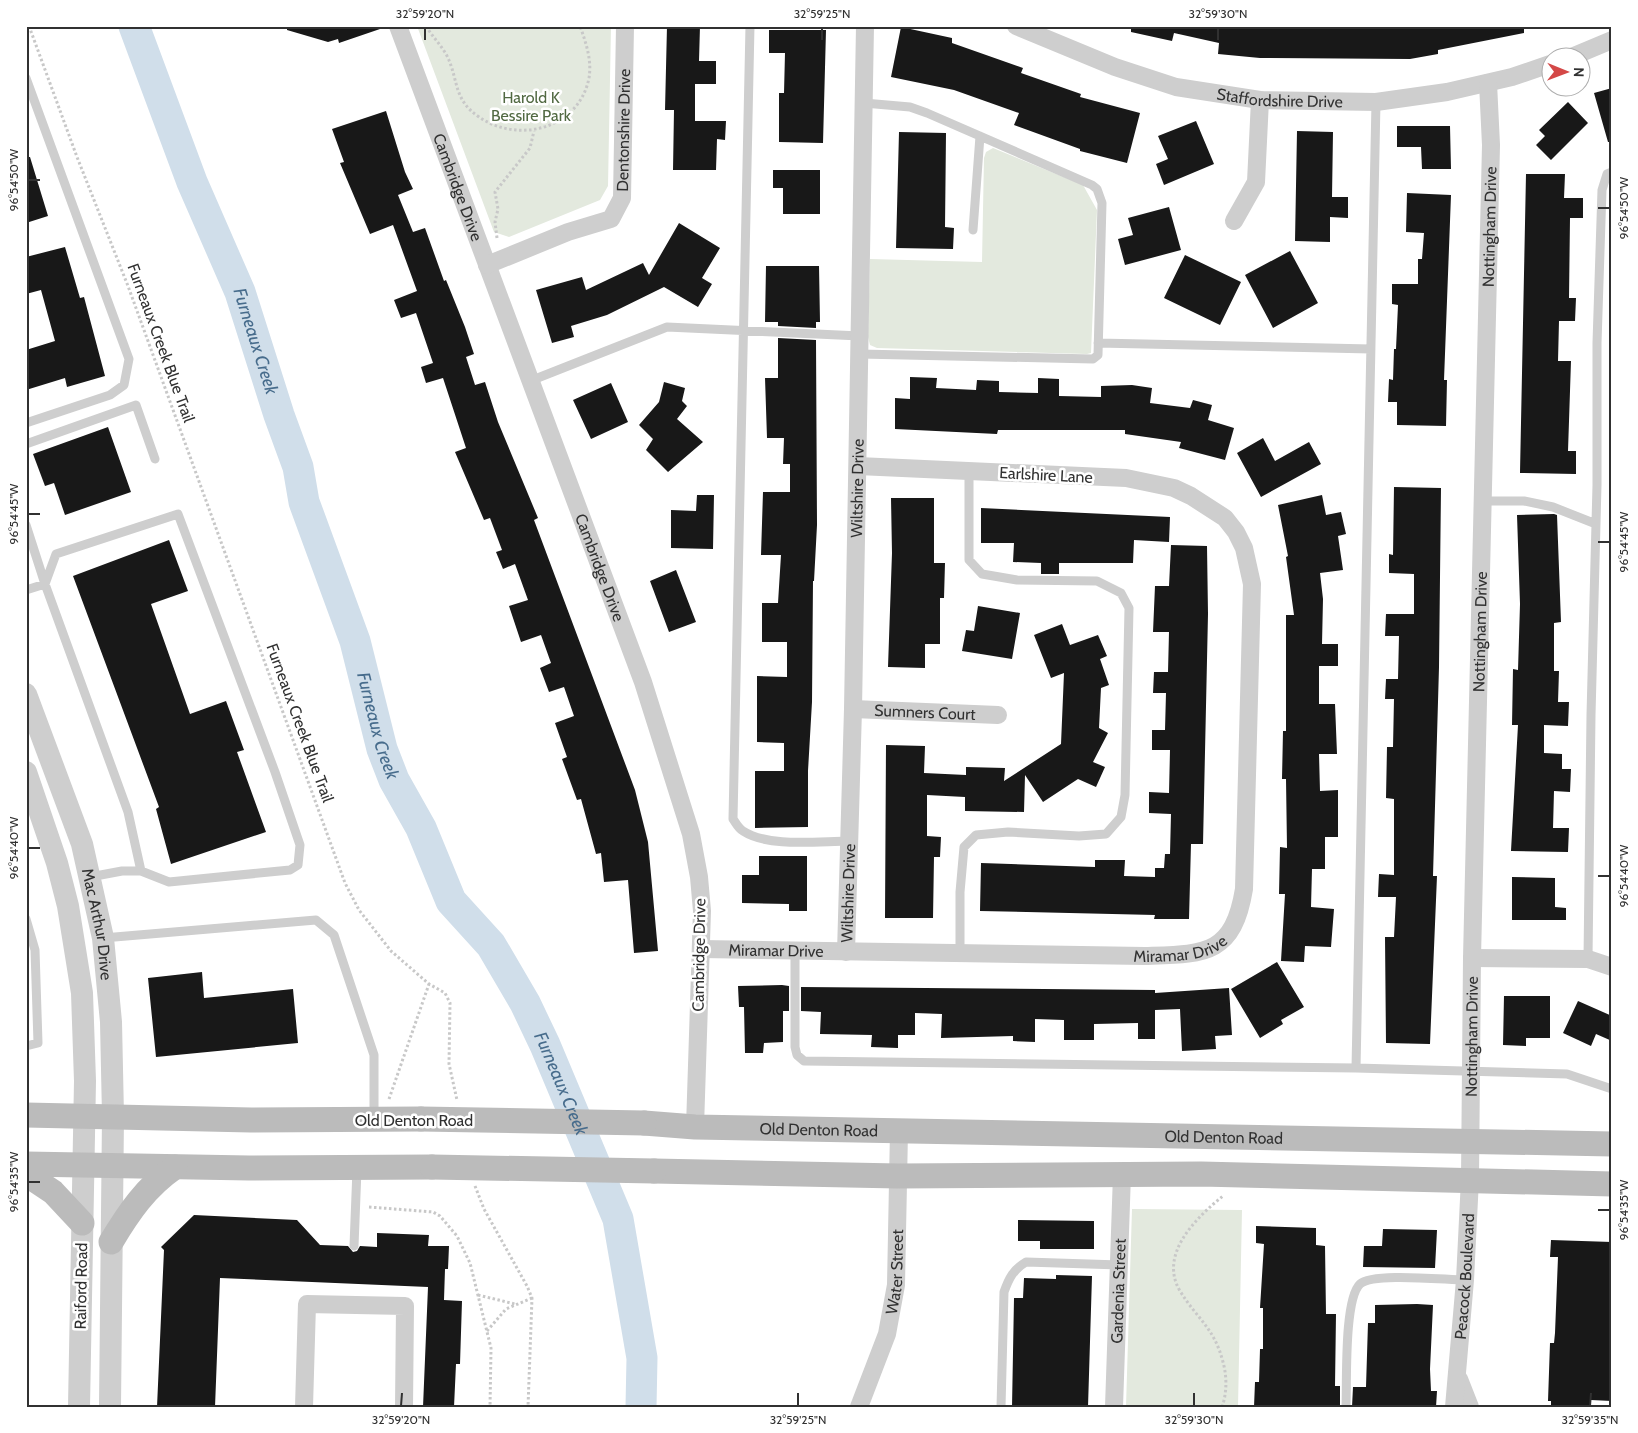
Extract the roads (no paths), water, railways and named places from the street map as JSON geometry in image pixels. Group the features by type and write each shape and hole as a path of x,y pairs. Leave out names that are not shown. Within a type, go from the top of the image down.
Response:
{"main road":[{"name":"Old Denton Road","path":"26,1115 252,1120 421,1119 644,1124 695,1127 1612,1144"},
{"path":"26,1164 175,1167 432,1167 654,1170 898,1176 1122,1174 1470,1179 1612,1184"},
{"path":"111,1242 131,1209 145,1192 155,1181 175,1167"},
{"path":"26,1174 53,1192 82,1223"}],"street":[{"name":"Cambridge Drive","path":"398,26 643,682 691,834 700,877 701,949 695,1127"},
{"name":"Dentonshire Drive","path":"487,265 568,232 611,219 622,198 625,26"},
{"name":"Wiltshire Drive","path":"846,952 858,466 865,26"},
{"name":"Staffordshire Drive","path":"1016,26 1115,67 1176,87 1260,100 1376,102 1447,92 1488,83 1540,67"},
{"path":"1590,49 1612,40"},
{"name":"Nottingham Drive","path":"1470,1179 1472,958 1491,145 1488,83"},
{"path":"1234,221 1256,182 1260,100"},
{"name":"Earlshire Lane","path":"858,466 1126,478 1174,488 1191,496 1225,518"},
{"name":"Miramar Drive","path":"701,949 1145,956 1186,955 1220,944 1229,934 1240,911 1244,889 1252,584 1244,548 1236,532 1225,518"},
{"name":"Mac Arthur Drive","path":"26,694 82,844 103,938 111,1022 112,1165"},
{"name":"Sumners Court","path":"853,709 998,715"},
{"name":"Mac Arthur Drive","path":"26,772 32,805 59,872 76,949 84,1022 84,1165"},
{"path":"1472,958 1588,959 1612,967"},
{"name":"Water Street","path":"859,1407 887,1334 892,1314 896,1285 898,1131"},
{"name":"Raiford Road","path":"79,1407 84,1165"},
{"name":"Raiford Road","path":"110,1407 112,1165"},
{"name":"Gardenia Street","path":"1114,1407 1122,1174"},
{"name":"Peacock Boulevard","path":"1454,1407 1466,1280 1470,1179"},
{"path":"304,1407 307,1304 406,1306 404,1407"},
{"name":"Peacock Boulevard","path":"1458,1374 1470,1407"}],"lane":[{"path":"750,26 733,819 740,830 758,839 794,842 850,841"},
{"path":"26,78 129,359 124,385 110,395 26,423"},
{"path":"1356,1068 1376,102"},
{"path":"860,354 1088,360 1098,355 1102,203 1097,189 910,106 864,103"},
{"path":"973,230 980,136"},
{"path":"1588,959 1596,524 1597,343 1602,190 1607,174 1612,172"},
{"path":"530,381 667,327 744,329 860,336"},
{"path":"1098,343 1371,349"},
{"path":"26,444 136,405 155,459"},
{"path":"960,953 960,892 964,848 976,835 1008,832 1079,836 1106,834 1121,817 1125,795 1130,646 1129,608 1121,593 1097,581 1017,580 982,574 969,560 968,471"},
{"path":"1483,501 1524,501 1553,507 1596,524"},
{"path":"26,590 44,584 56,554 178,514 275,772 300,845 298,865 290,870 169,882 141,871 122,871 90,877"},
{"path":"26,525 44,584 128,812 141,871"},
{"path":"26,919 35,950 38,1043 26,1046"},
{"path":"103,938 316,920 334,935 374,1055 374,1119"},
{"path":"796,951 795,1046 797,1055 804,1061 1471,1070 1567,1074 1612,1089"},
{"path":"354,1246 357,1168"},
{"path":"1001,1407 1004,1292 1009,1278 1016,1268 1026,1262 1120,1265"},
{"path":"1346,1407 1349,1311 1353,1294 1361,1283 1378,1277 1466,1280"}],"waterway":[{"name":"Furneaux Creek","path":"134,26 192,182 240,292 279,415 298,467 304,502 355,641 382,749 394,780 421,828 451,901 491,945 525,1003 545,1045 618,1219 642,1358 641,1407"}],"park label":[{"name":"Harold K Bessire Park","path":"531,106"}]}
